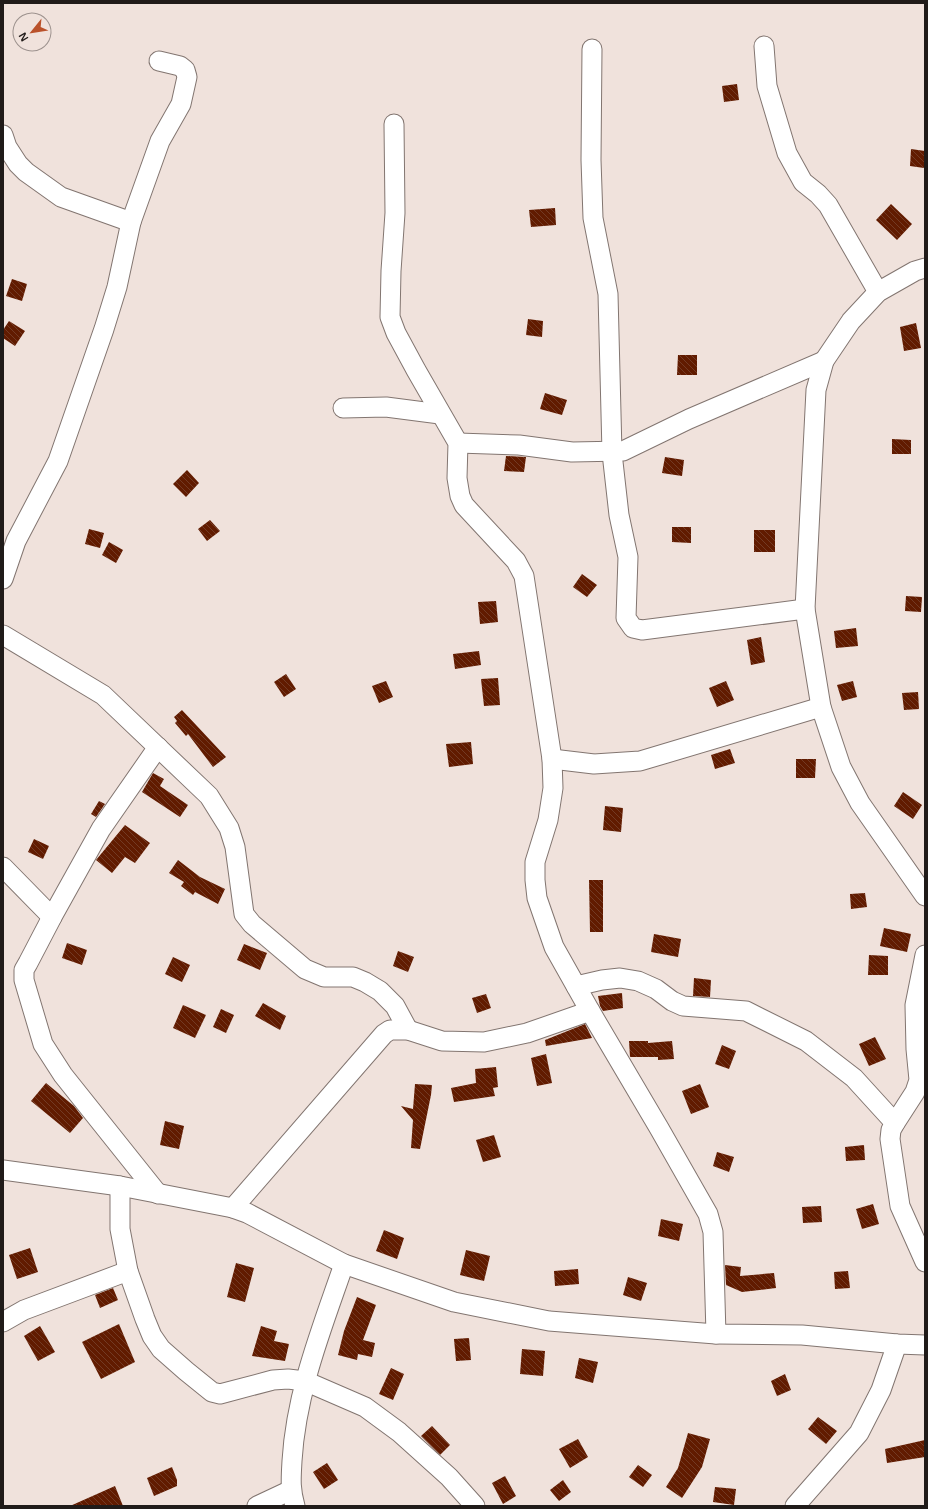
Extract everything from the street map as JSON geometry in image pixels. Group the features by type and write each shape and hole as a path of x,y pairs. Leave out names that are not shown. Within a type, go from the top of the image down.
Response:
{"street":[{"path":"764,46 767,86 787,153 803,182 818,194 828,205 878,292"},
{"path":"592,49 592,160 594,218 608,294 612,453 619,515 628,557 626,618 633,628 642,630 805,609"},
{"path":"3,579 16,541 58,461 104,330 117,287 131,222 160,140 181,104 187,77 185,70 180,66 159,61"},
{"path":"394,124 394,213 390,271 390,317 396,333 440,414 458,443 457,478 460,496 470,512 516,561 524,576 552,759 553,788 548,820 536,862 535,880 537,898 554,947 590,1012 708,1214 713,1232 716,1334"},
{"path":"3,135 7,147 18,164 26,172 61,197 131,222"},
{"path":"925,268 915,271 878,292 851,321 824,361 816,390 805,609 821,707 841,767 860,803 925,896"},
{"path":"458,443 519,446 572,452 612,453 623,451 689,419 824,361"},
{"path":"343,408 386,407 440,414"},
{"path":"3,634 103,694 209,796 229,828 235,847 244,914 252,924 305,969 324,977 353,977 380,991 395,1006 408,1030"},
{"path":"552,759 594,764 640,761 821,707"},
{"path":"158,747 101,829 24,970 24,980 43,1044 63,1075 158,1194"},
{"path":"3,867 52,917"},
{"path":"925,955 915,1005 919,1080 916,1092 894,1123 891,1130 890,1139 900,1206 925,1262"},
{"path":"576,986 602,980 620,978 638,981 656,989 672,1001 683,1006 746,1011 806,1041 854,1078 894,1123"},
{"path":"233,1208 384,1034 390,1030 408,1030 442,1041 484,1042 527,1033 590,1012"},
{"path":"3,1170 120,1186 233,1208 247,1213 344,1264 454,1302 549,1321 716,1334 802,1335 897,1344 925,1345"},
{"path":"120,1186 120,1229 128,1271 152,1336 161,1348 212,1392 220,1394 273,1380 288,1379 304,1381 366,1407 399,1432 449,1477 475,1506"},
{"path":"257,1506 293,1498 293,1441 304,1381 344,1264"},
{"path":"3,1322 24,1310 128,1271"},
{"path":"795,1506 859,1433 881,1390 897,1344"}],"building":[{"path":"737,84 739,100 724,102 722,86"},
{"path":"911,149 925,151 924,168 910,166"},
{"path":"891,204 912,224 897,240 876,220"},
{"path":"555,208 556,225 531,227 529,210"},
{"path":"12,279 27,284 22,301 6,296"},
{"path":"528,319 543,321 542,337 526,335"},
{"path":"9,321 25,331 15,346 3,338 3,330"},
{"path":"916,323 921,348 904,351 900,327"},
{"path":"678,355 697,355 697,375 677,375"},
{"path":"545,393 567,400 562,415 540,409"},
{"path":"892,439 911,440 911,454 892,454"},
{"path":"506,456 526,457 524,472 504,471"},
{"path":"665,457 684,460 682,476 662,473"},
{"path":"187,470 199,483 186,497 173,484"},
{"path":"210,520 220,531 207,541 198,529"},
{"path":"672,527 691,527 691,543 672,542"},
{"path":"89,529 104,533 100,548 85,544"},
{"path":"754,530 775,530 775,552 754,552"},
{"path":"109,542 123,550 116,563 102,555"},
{"path":"582,574 597,585 587,597 573,587"},
{"path":"906,596 922,597 921,612 905,611"},
{"path":"496,601 498,622 480,624 478,602"},
{"path":"856,628 858,646 836,648 834,631"},
{"path":"761,637 765,662 751,665 747,640"},
{"path":"479,651 481,665 455,669 453,654"},
{"path":"286,674 296,689 284,697 274,682"},
{"path":"498,678 500,705 484,706 481,679"},
{"path":"386,681 393,697 379,703 372,686"},
{"path":"726,681 734,700 717,707 709,688"},
{"path":"853,681 857,697 842,701 837,685"},
{"path":"918,692 919,709 904,710 902,693"},
{"path":"182,710 226,757 213,767 188,734 186,736 175,723 177,721 174,717"},
{"path":"471,742 473,764 449,767 446,744"},
{"path":"730,749 735,763 715,769 711,755"},
{"path":"796,759 816,759 815,778 796,778"},
{"path":"153,773 164,779 160,786 188,805 180,817 142,792"},
{"path":"903,792 922,805 913,819 894,806"},
{"path":"99,801 105,804 96,817 91,814"},
{"path":"605,806 623,808 621,832 603,830"},
{"path":"125,825 150,843 135,863 125,857 112,873 96,860"},
{"path":"34,839 49,846 43,859 28,852"},
{"path":"178,860 200,877 225,889 218,904 195,892 193,895 181,886 184,882 169,873"},
{"path":"589,880 603,880 603,932 590,932"},
{"path":"865,893 867,907 851,909 850,894"},
{"path":"884,928 911,934 907,952 880,946"},
{"path":"654,934 681,939 678,957 651,952"},
{"path":"67,943 87,950 82,965 62,958"},
{"path":"244,944 267,953 260,970 237,960"},
{"path":"398,951 414,957 408,972 393,966"},
{"path":"869,955 888,956 888,975 868,975"},
{"path":"173,957 190,965 182,982 165,974"},
{"path":"694,978 711,980 710,997 693,996"},
{"path":"622,993 623,1008 603,1011 600,1006 598,996"},
{"path":"486,994 491,1008 477,1013 472,998"},
{"path":"263,1003 286,1016 280,1030 255,1016"},
{"path":"183,1005 206,1015 195,1038 173,1028"},
{"path":"221,1009 234,1015 226,1033 213,1027"},
{"path":"585,1024 592,1038 546,1046 545,1040"},
{"path":"875,1037 886,1059 869,1066 859,1044"},
{"path":"629,1041 648,1041 648,1043 672,1041 674,1059 658,1060 658,1057 630,1057"},
{"path":"722,1045 736,1051 729,1069 715,1064"},
{"path":"546,1054 552,1083 537,1086 531,1058"},
{"path":"496,1067 498,1087 493,1088 495,1096 454,1102 451,1088 476,1083 475,1069"},
{"path":"46,1083 74,1106 83,1118 70,1133 31,1101"},
{"path":"415,1084 432,1085 420,1149 411,1148 413,1120 401,1106 413,1109"},
{"path":"700,1084 709,1107 691,1114 682,1091"},
{"path":"165,1121 184,1126 179,1149 160,1145"},
{"path":"494,1135 501,1157 483,1162 476,1140"},
{"path":"864,1145 865,1160 846,1161 845,1147"},
{"path":"717,1152 734,1157 729,1172 713,1166"},
{"path":"873,1204 879,1224 862,1229 856,1209"},
{"path":"821,1206 822,1222 803,1223 802,1207"},
{"path":"661,1219 683,1224 679,1241 658,1236"},
{"path":"384,1230 404,1238 397,1259 376,1251"},
{"path":"30,1248 38,1272 17,1279 9,1255"},
{"path":"466,1250 490,1256 484,1281 460,1275"},
{"path":"236,1263 254,1268 245,1302 227,1297"},
{"path":"725,1265 741,1267 740,1276 774,1273 776,1288 742,1292 726,1285"},
{"path":"578,1269 579,1284 555,1286 554,1271"},
{"path":"848,1271 850,1288 835,1289 834,1272"},
{"path":"628,1277 647,1283 641,1301 623,1295"},
{"path":"113,1288 118,1300 100,1308 95,1295"},
{"path":"357,1297 376,1305 363,1340 375,1343 372,1357 358,1354 357,1360 338,1355 344,1331"},
{"path":"119,1324 135,1362 101,1379 82,1342"},
{"path":"40,1326 55,1352 38,1361 24,1336"},
{"path":"261,1326 277,1331 274,1341 289,1344 285,1361 252,1356"},
{"path":"469,1338 471,1360 456,1361 454,1339"},
{"path":"522,1349 545,1351 543,1376 520,1374"},
{"path":"579,1358 598,1362 593,1383 575,1378"},
{"path":"391,1368 404,1374 393,1400 379,1394"},
{"path":"785,1374 791,1390 777,1396 771,1381"},
{"path":"818,1417 837,1431 826,1444 808,1429"},
{"path":"432,1426 450,1445 440,1455 421,1436"},
{"path":"688,1433 710,1439 702,1467 682,1498 666,1487 678,1468"},
{"path":"578,1439 588,1457 570,1468 559,1449"},
{"path":"925,1440 925,1457 887,1463 885,1449"},
{"path":"327,1463 338,1480 324,1489 313,1472"},
{"path":"638,1465 652,1475 643,1487 629,1477"},
{"path":"172,1467 177,1480 177,1486 154,1496 147,1478"},
{"path":"505,1476 516,1496 503,1504 492,1483"},
{"path":"563,1480 571,1492 559,1501 550,1490"},
{"path":"115,1486 123,1506 70,1506"},
{"path":"715,1487 736,1489 734,1505 713,1502"}]}
